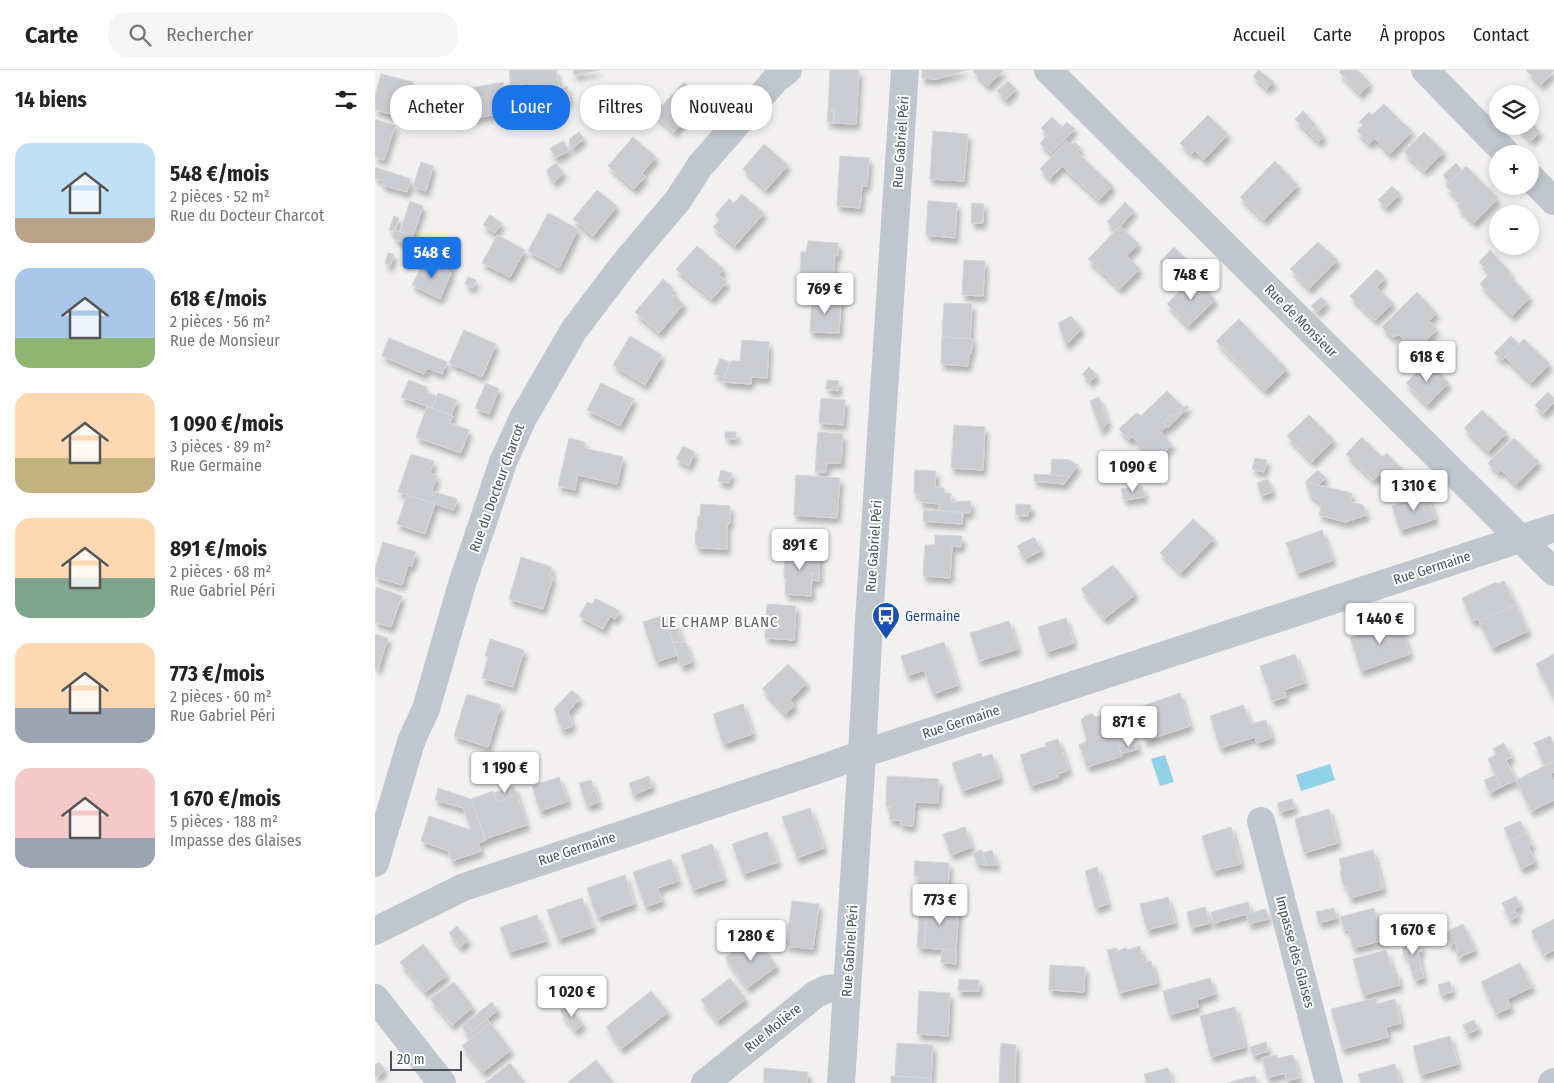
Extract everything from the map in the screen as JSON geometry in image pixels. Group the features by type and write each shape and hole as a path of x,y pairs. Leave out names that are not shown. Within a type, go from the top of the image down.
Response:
{"street":[{"name":"Rue du Docteur Charcot","path":"375,863 412,738 426,709 462,584 503,462 523,418 574,330 624,264 678,200 701,166 776,79 788,70"},
{"name":"Rue Gabriel Péri","path":"841,1083 905,70"},
{"name":"Rue de Monsieur","path":"1048,70 1554,572"},
{"path":"1425,70 1498,145"},
{"path":"1539,186 1554,201"},
{"name":"Rue Germaine","path":"375,931 464,887 871,751 1554,528"},
{"name":"Impasse des Glaises","path":"1261,821 1329,1083"},
{"name":"Rue Molière","path":"705,1083 816,994 827,989 847,988"},
{"path":"375,998 443,1083"}],"water":[{"path":"1165,755 1174,782 1160,786 1151,759"},
{"path":"1330,764 1335,780 1301,791 1296,775"}],"building":[{"path":"509,70 556,70 559,85 530,85 530,83 511,85"},
{"path":"573,70 600,70 574,75"},
{"path":"830,70 859,70 856,124 834,123 834,111 828,111"},
{"path":"922,70 967,70 936,79 922,78"},
{"path":"972,70 1004,70 988,86"},
{"path":"1259,70 1274,82 1267,89 1253,76"},
{"path":"1341,70 1358,70 1370,83 1360,94 1339,72"},
{"path":"1526,70 1554,70 1554,71 1541,85"},
{"path":"381,74 413,82 412,85 390,85 390,114 375,110 375,96"},
{"path":"1008,81 1016,89 1006,100 997,91"},
{"path":"503,82 504,85 492,85 492,115 482,117 482,86"},
{"path":"671,96 671,129 661,120 661,107"},
{"path":"1384,104 1398,118 1376,140 1375,138 1369,144 1357,131 1362,125 1359,122 1369,112 1372,115"},
{"path":"828,111 834,111 834,123 827,122"},
{"path":"1303,111 1316,125 1309,133 1295,119"},
{"path":"1208,115 1228,134 1204,160 1195,151 1191,154 1180,143"},
{"path":"1052,117 1062,127 1067,122 1075,129 1051,154 1040,143 1048,135 1041,128"},
{"path":"1398,118 1412,131 1390,154 1376,140"},
{"path":"375,119 390,124 390,130 394,130 384,160 375,157"},
{"path":"1315,126 1324,136 1318,142 1309,133"},
{"path":"933,131 968,134 964,181 930,179"},
{"path":"579,132 584,139 571,149 569,139"},
{"path":"1424,132 1444,152 1424,171 1404,152"},
{"path":"1525,135 1537,135 1531,141"},
{"path":"633,137 656,157 642,173 645,177 634,189 608,166"},
{"path":"564,141 569,151 555,158 550,148"},
{"path":"1066,141 1071,145 1075,142 1081,148 1077,152 1113,186 1099,200 1062,166 1050,179 1040,169"},
{"path":"764,144 788,165 766,190 743,169"},
{"path":"840,156 869,158 867,186 862,186 860,208 837,206"},
{"path":"1275,161 1298,185 1264,220 1240,197"},
{"path":"421,162 433,166 426,191 413,187"},
{"path":"556,163 564,173 554,182 546,171"},
{"path":"1456,163 1462,170 1449,183 1443,175"},
{"path":"1466,166 1489,189 1489,195 1495,195 1498,198 1489,205 1489,207 1474,223 1457,206 1461,202 1446,186"},
{"path":"375,167 411,179 407,192 382,185 383,181 375,178"},
{"path":"1392,186 1400,194 1386,208 1378,200"},
{"path":"597,190 617,206 593,236 573,219"},
{"path":"742,194 764,213 735,246 713,227 720,220 715,215 729,199 734,203"},
{"path":"410,201 423,206 413,236 400,232"},
{"path":"928,201 957,203 955,238 926,235"},
{"path":"1125,202 1134,211 1116,231 1107,222"},
{"path":"972,203 984,204 983,223 971,223"},
{"path":"548,213 578,229 559,268 528,251"},
{"path":"490,215 502,223 495,233 483,225"},
{"path":"394,216 399,218 395,231 389,230"},
{"path":"1120,226 1139,244 1127,256 1140,269 1120,289 1088,259"},
{"path":"395,230 413,236 410,246 393,238"},
{"path":"497,235 525,250 510,277 482,263"},
{"path":"808,241 838,243 838,256 835,255 833,278 800,277 801,252 806,252"},
{"path":"1318,242 1338,260 1309,289 1290,269"},
{"path":"697,246 724,269 719,275 727,282 712,299 676,269"},
{"path":"1174,247 1194,267 1179,281 1160,262"},
{"path":"1489,251 1489,255 1495,255 1511,273 1509,275 1530,297 1512,316 1480,284 1490,273 1479,262"},
{"path":"388,253 394,254 390,266 385,263"},
{"path":"428,254 453,266 450,272 426,260"},
{"path":"425,260 451,273 440,299 412,285"},
{"path":"964,260 985,261 983,296 962,295"},
{"path":"1377,269 1385,278 1377,287 1393,303 1375,320 1350,296"},
{"path":"1194,276 1215,300 1188,326 1167,304"},
{"path":"468,277 476,280 473,288 465,284"},
{"path":"663,279 674,289 671,293 684,304 659,333 635,312"},
{"path":"1417,292 1437,313 1429,320 1437,329 1416,351 1399,335 1392,337 1382,327"},
{"path":"812,296 841,298 839,333 810,332"},
{"path":"1321,297 1327,302 1318,312 1311,306"},
{"path":"944,303 972,304 970,339 942,337"},
{"path":"1071,316 1082,329 1066,345 1058,323"},
{"path":"1239,319 1287,369 1265,391 1216,341"},
{"path":"464,330 496,344 482,377 449,363"},
{"path":"630,336 662,355 645,385 613,365"},
{"path":"1511,336 1519,344 1502,360 1494,353"},
{"path":"942,337 973,339 968,366 941,364"},
{"path":"389,338 447,362 442,374 427,368 424,374 382,356"},
{"path":"1524,339 1550,364 1531,383 1505,357"},
{"path":"742,340 769,342 767,378 751,377 751,384 722,382 731,361 740,361"},
{"path":"720,358 730,362 724,378 714,374"},
{"path":"1428,362 1449,383 1427,405 1406,383"},
{"path":"1089,367 1097,375 1090,382 1082,374"},
{"path":"409,380 427,387 426,392 437,396 432,408 401,397"},
{"path":"827,380 839,381 838,391 826,389"},
{"path":"486,383 499,389 489,414 475,408"},
{"path":"601,383 634,399 620,426 587,410"},
{"path":"1167,391 1183,407 1175,416 1173,414 1163,423 1167,426 1161,432 1170,442 1161,451 1163,453 1156,461 1132,437 1129,440 1119,429 1136,413 1141,416"},
{"path":"1548,392 1554,398 1554,403 1543,414 1535,405"},
{"path":"438,393 457,400 451,416 432,408"},
{"path":"1099,397 1108,422 1101,431 1090,401"},
{"path":"821,398 845,400 843,425 819,423"},
{"path":"1186,405 1189,407 1168,428 1163,423 1173,414 1175,416"},
{"path":"427,406 453,416 450,423 469,430 461,453 416,437"},
{"path":"1482,410 1507,433 1488,452 1464,428"},
{"path":"1309,415 1334,440 1312,462 1287,436"},
{"path":"954,425 985,427 983,470 951,468"},
{"path":"725,432 736,432 736,439 725,438"},
{"path":"818,432 843,434 841,463 827,463 826,472 815,472"},
{"path":"1362,437 1382,457 1387,453 1395,462 1381,477 1379,475 1373,480 1346,454"},
{"path":"569,438 585,442 584,448 623,457 617,484 578,475 575,490 558,486"},
{"path":"1514,438 1539,462 1516,485 1501,470 1498,473 1488,463"},
{"path":"1170,442 1172,445 1163,453 1161,451"},
{"path":"683,446 695,452 689,466 676,459"},
{"path":"411,454 434,461 430,473 437,476 432,491 457,499 454,510 398,492"},
{"path":"1255,458 1267,460 1264,472 1252,469"},
{"path":"1052,459 1070,460 1078,465 1070,476 1051,475"},
{"path":"1395,462 1402,468 1387,483 1381,477"},
{"path":"721,470 732,473 729,483 718,481"},
{"path":"915,470 936,471 935,487 944,488 944,493 951,494 951,502 971,501 970,513 939,511 939,504 920,502 920,494 914,494"},
{"path":"1318,470 1326,478 1319,485 1305,482"},
{"path":"1034,474 1070,476 1064,484 1034,481"},
{"path":"796,475 840,478 837,518 794,515"},
{"path":"1268,479 1273,492 1261,496 1257,483"},
{"path":"1305,482 1352,493 1350,502 1363,505 1367,515 1345,522 1319,515 1322,503 1310,495"},
{"path":"1142,486 1145,497 1124,500 1121,489"},
{"path":"1428,494 1435,519 1400,530 1392,506"},
{"path":"407,495 435,504 425,534 397,524"},
{"path":"701,504 730,506 730,523 727,525 727,549 698,548 695,543"},
{"path":"1016,504 1031,505 1031,511 1028,511 1028,516 1016,515"},
{"path":"924,510 963,512 962,524 923,521"},
{"path":"1193,519 1214,538 1181,573 1160,553"},
{"path":"1322,530 1333,560 1297,573 1286,543"},
{"path":"935,535 962,536 961,547 952,546 950,578 923,576 925,545 935,545"},
{"path":"1034,537 1042,550 1025,559 1017,546"},
{"path":"383,542 416,552 412,566 408,565 402,585 375,577 375,568"},
{"path":"785,548 820,551 819,574 812,573 811,596 785,594"},
{"path":"521,557 552,567 550,575 553,577 543,609 509,599"},
{"path":"1113,565 1136,594 1104,619 1081,589"},
{"path":"812,573 819,574 819,581 812,580"},
{"path":"1504,581 1516,605 1479,621 1478,619 1472,621 1462,598 1496,582 1497,584"},
{"path":"376,587 402,596 391,627 375,622"},
{"path":"595,598 620,611 615,619 610,616 603,629 579,616 587,602 592,604"},
{"path":"767,604 796,606 794,640 765,638"},
{"path":"1516,605 1528,631 1492,648 1479,621"},
{"path":"664,615 677,655 656,662 643,622"},
{"path":"1066,618 1074,643 1046,652 1038,627"},
{"path":"1398,618 1410,654 1361,671 1350,638 1384,626 1384,623"},
{"path":"1009,621 1018,649 979,661 970,633"},
{"path":"676,623 682,642 673,642 667,626"},
{"path":"375,634 388,638 378,669 375,668"},
{"path":"490,639 524,650 513,687 482,678 488,657 485,656"},
{"path":"673,642 686,643 692,662 681,666"},
{"path":"944,642 958,685 933,694 924,670 907,676 901,656"},
{"path":"1295,654 1305,683 1284,690 1286,697 1272,701 1260,666"},
{"path":"1554,654 1554,698 1536,664"},
{"path":"788,664 807,683 790,700 795,705 785,714 762,689"},
{"path":"572,690 580,698 568,712 573,726 562,730 554,709"},
{"path":"1180,693 1190,726 1145,741 1134,709"},
{"path":"467,694 501,705 488,747 454,736"},
{"path":"743,704 753,734 723,744 713,714"},
{"path":"1243,705 1251,724 1266,720 1272,738 1257,743 1255,737 1220,748 1210,716"},
{"path":"1124,707 1136,741 1119,747 1122,756 1087,767 1079,745 1087,741 1081,720 1085,716 1092,714 1096,717"},
{"path":"1550,736 1554,743 1554,761 1545,766 1534,743"},
{"path":"1058,739 1069,770 1058,774 1059,777 1030,786 1020,755 1046,746 1045,743"},
{"path":"1136,741 1138,749 1121,754 1119,747"},
{"path":"1504,743 1512,757 1506,760 1516,780 1501,787 1488,759 1496,755 1493,749"},
{"path":"981,753 983,757 992,754 1000,778 962,791 952,763"},
{"path":"1554,761 1554,772 1550,774 1554,783 1554,800 1531,811 1516,780"},
{"path":"1496,775 1501,787 1490,793 1484,780"},
{"path":"649,776 652,787 633,795 629,783"},
{"path":"887,776 939,779 938,803 915,802 913,826 901,825 901,821 889,819 890,807 886,807"},
{"path":"559,777 568,801 540,811 532,786"},
{"path":"591,780 599,802 587,806 579,783"},
{"path":"514,786 517,795 497,802 493,793"},
{"path":"438,788 471,799 486,840 478,843 481,851 452,861 448,851 421,841 429,816 471,830 463,808 435,800"},
{"path":"493,791 497,802 517,795 527,825 485,839 471,799"},
{"path":"1292,799 1295,808 1280,812 1277,803"},
{"path":"810,808 824,848 797,858 782,817"},
{"path":"1329,809 1338,843 1304,853 1295,819"},
{"path":"1520,821 1526,833 1510,841 1504,828"},
{"path":"965,827 972,847 951,855 943,834"},
{"path":"1231,827 1241,864 1212,871 1202,836"},
{"path":"767,832 778,862 743,874 732,844"},
{"path":"1526,833 1532,844 1528,846 1535,862 1521,869 1510,841"},
{"path":"712,844 724,879 693,890 681,855"},
{"path":"982,850 987,865 977,864 973,853"},
{"path":"992,850 997,865 987,865 983,853"},
{"path":"1373,850 1383,889 1350,898 1346,886 1344,887 1339,859"},
{"path":"671,859 678,881 658,888 662,901 645,907 633,872"},
{"path":"915,861 949,863 948,897 918,895 918,876 914,876"},
{"path":"1097,867 1108,904 1095,908 1085,871"},
{"path":"625,875 634,904 597,917 587,888"},
{"path":"1516,896 1520,906 1514,909 1518,916 1510,920 1502,903"},
{"path":"1168,897 1175,923 1147,930 1140,904"},
{"path":"582,898 593,927 558,939 547,910"},
{"path":"792,901 819,904 813,949 786,946"},
{"path":"1248,902 1251,913 1213,923 1211,912"},
{"path":"920,904 959,907 956,950 924,948 926,919 919,919"},
{"path":"1205,907 1210,923 1191,928 1187,912"},
{"path":"1334,908 1337,918 1319,923 1316,912"},
{"path":"1374,908 1384,940 1353,948 1348,929 1344,930 1340,917"},
{"path":"1266,909 1268,919 1249,924 1246,914"},
{"path":"537,915 546,941 509,952 500,927"},
{"path":"919,919 926,919 924,948 917,947"},
{"path":"1554,919 1554,950 1544,955 1531,931"},
{"path":"1463,924 1475,950 1458,958 1455,943 1450,946 1444,933"},
{"path":"457,926 468,940 460,947 449,933"},
{"path":"754,936 777,966 747,988 725,958"},
{"path":"1420,942 1422,951 1418,952 1422,970 1412,972 1402,947"},
{"path":"423,944 447,975 425,992 400,962"},
{"path":"1140,946 1144,963 1151,961 1157,983 1119,993 1107,950 1117,948 1117,951 1126,948 1127,950"},
{"path":"942,949 956,950 956,964 941,962"},
{"path":"1386,950 1394,973 1397,973 1400,985 1363,995 1353,959"},
{"path":"1520,963 1532,987 1507,999 1511,1007 1496,1014 1481,982"},
{"path":"1050,965 1085,967 1084,992 1049,990"},
{"path":"1422,970 1424,978 1414,980 1412,972"},
{"path":"730,978 746,999 717,1021 701,1000"},
{"path":"1210,978 1215,994 1197,1000 1198,1007 1169,1015 1163,991"},
{"path":"959,979 979,980 979,991 958,991"},
{"path":"1450,981 1452,992 1441,995 1438,985"},
{"path":"454,982 473,1007 452,1025 430,999"},
{"path":"651,991 668,1012 621,1049 606,1027"},
{"path":"919,991 950,993 948,1036 917,1034"},
{"path":"1376,998 1377,1004 1395,999 1401,1023 1386,1027 1388,1037 1342,1049 1331,1009"},
{"path":"492,1002 498,1010 472,1031 466,1023"},
{"path":"568,1005 583,1024 575,1031 560,1011"},
{"path":"1235,1007 1245,1047 1211,1057 1200,1016"},
{"path":"487,1019 490,1023 471,1039 462,1027 466,1023 472,1031"},
{"path":"1474,1020 1478,1029 1467,1034 1463,1025"},
{"path":"490,1023 511,1050 483,1072 462,1046"},
{"path":"1450,1036 1458,1064 1420,1075 1413,1046"},
{"path":"1266,1042 1268,1051 1253,1056 1250,1047"},
{"path":"897,1043 933,1045 931,1078 895,1076"},
{"path":"1001,1043 1016,1045 1015,1083 999,1083"},
{"path":"1277,1055 1278,1058 1293,1055 1299,1078 1286,1081 1285,1073 1267,1078 1262,1058"},
{"path":"596,1060 614,1083 568,1082"},
{"path":"379,1062 385,1070 375,1078 375,1065"},
{"path":"510,1063 525,1083 485,1083"},
{"path":"1395,1064 1400,1083 1361,1083 1358,1074"},
{"path":"764,1068 808,1072 807,1083 764,1083"},
{"path":"1168,1068 1172,1083 1147,1083 1144,1074"},
{"path":"891,1076 931,1078 931,1083 891,1083"},
{"path":"1255,1076 1257,1083 1246,1083 1245,1078"},
{"path":"1245,1078 1246,1083 1227,1083"}],"place":[{"name":"Germaine","path":"886,640"}],"district":[{"name":"LE CHAMP BLANC","path":"720,622"}]}
